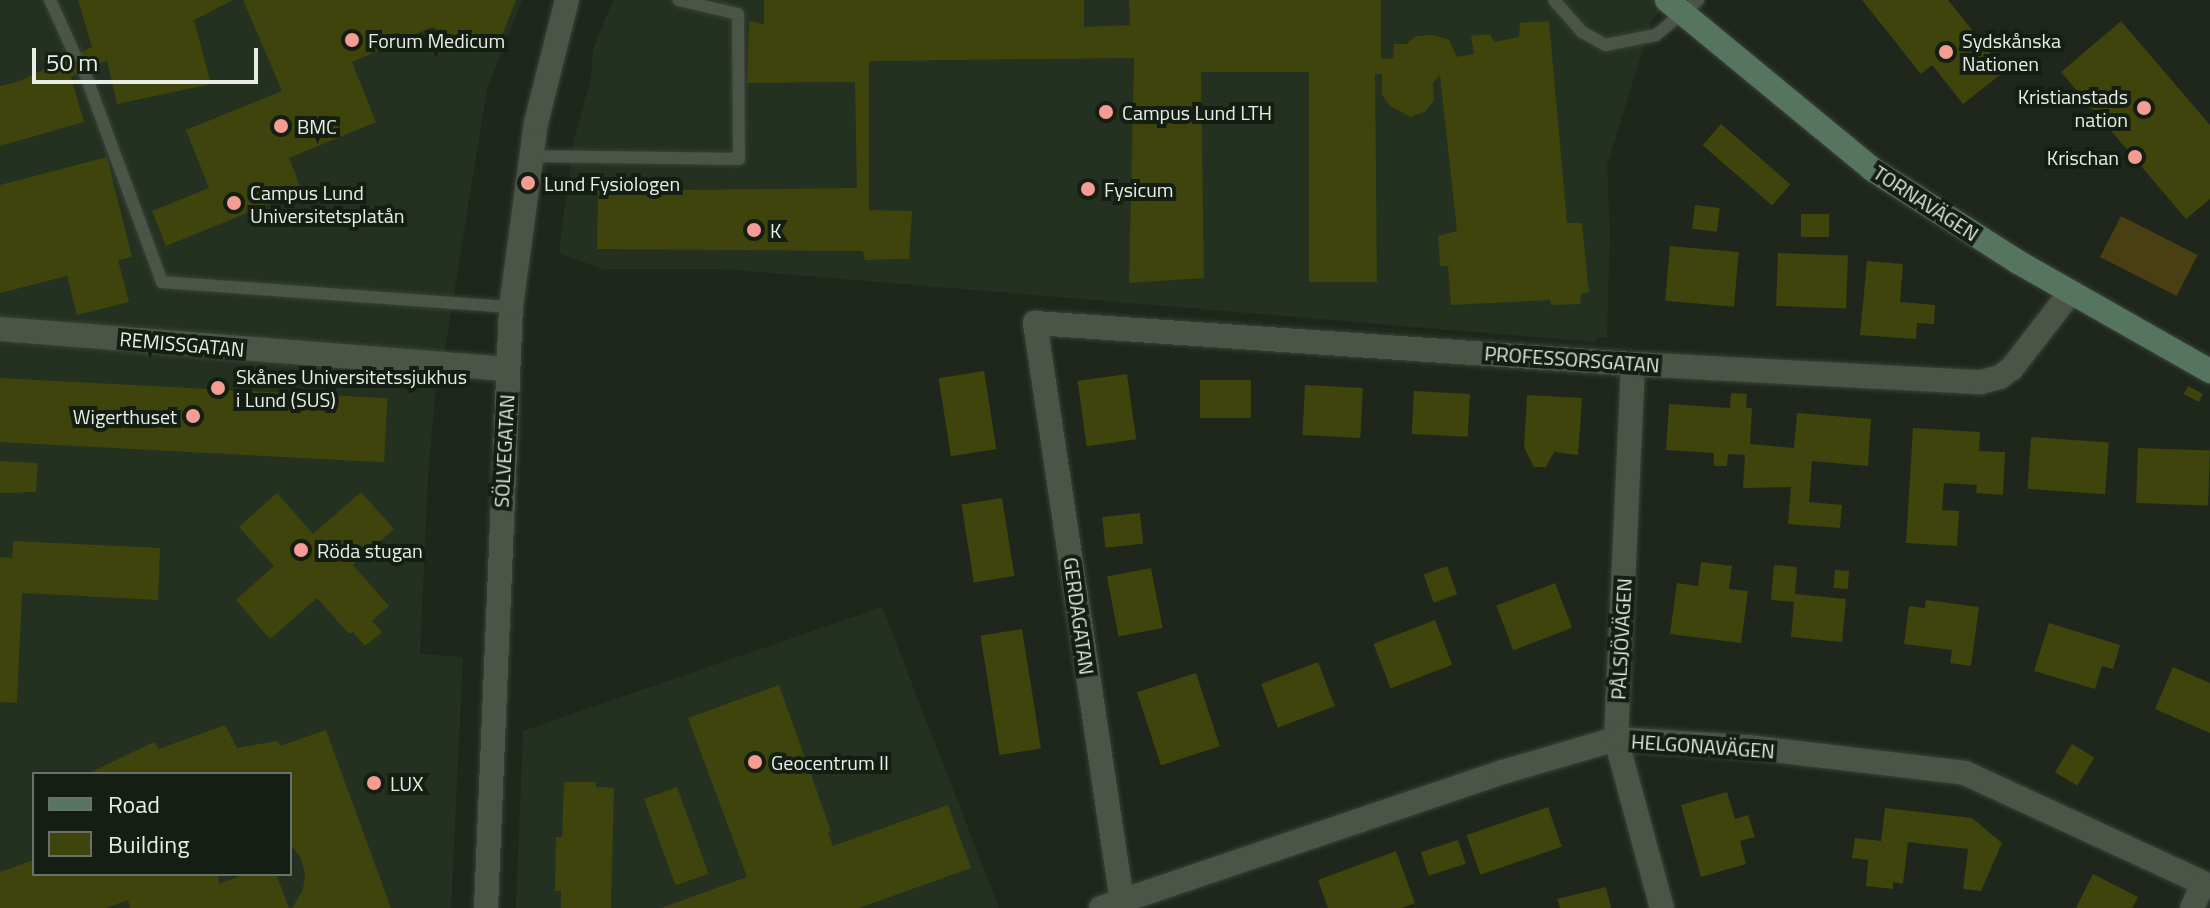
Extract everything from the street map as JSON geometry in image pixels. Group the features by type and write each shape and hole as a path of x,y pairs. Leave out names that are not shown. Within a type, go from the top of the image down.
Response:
{"main road":[{"name":"TORNAVÄGEN","path":"1683,5 1872,169 2070,293 2210,371"}],"street":[{"name":"SÖLVEGATAN","path":"486,908 511,307 532,156 567,0"},
{"name":"PROFESSORSGATAN","path":"1035,323 1633,364 1981,382 2000,377 2012,368 2070,293"},
{"name":"GERDAGATAN","path":"1035,323 1115,905"},
{"name":"REMISSGATAN","path":"0,329 507,369"},
{"name":"PÅLSJÖVÄGEN","path":"1633,364 1616,739 1662,908"},
{"name":"HELGONAVÄGEN","path":"1115,905 1503,772 1616,739 1748,747 1965,773 2207,884"},
{"path":"2192,908 2207,884"}],"lane":[{"path":"50,0 75,55"},
{"path":"679,0 738,14"},
{"path":"532,156 739,159 737,0"},
{"path":"1554,0 1582,32 1605,45 1642,40 1683,5"},
{"path":"84,71 162,282 511,307"}],"shaded area":[{"name":"Skånes Universitetssjukhus i Lund (SUS)","path":"0,0 522,0 487,89 443,362 438,362 428,475 420,654 463,657 451,908 0,908"},
{"name":"Fysicum","path":"613,0 1670,0 1652,20 1607,165 1610,231 1607,338 1596,337 1595,342 723,269 602,269 559,253 573,144 591,79 593,49"},
{"path":"2121,216 2198,255 2177,296 2100,257"},
{"path":"882,607 999,908 516,908 523,731"}],"building":[{"path":"78,0 233,0 194,20 211,84 117,104 107,60 71,77 84,122 0,146 0,86 20,81 92,47"},
{"name":"BMC","path":"243,0 516,0 495,53 432,27 352,62 376,122 289,158 302,191 166,246 152,211 209,188 186,130 282,91"},
{"path":"764,0 1084,0 1084,27 1130,25 1129,0 1381,0 1381,59 1393,58 1394,44 1406,44 1416,36 1434,35 1449,40 1457,57 1474,54 1471,36 1490,34 1494,42 1519,37 1520,23 1549,21 1567,223 1582,223 1589,292 1581,294 1580,304 1551,305 1550,300 1451,305 1448,266 1440,266 1438,236 1457,231 1440,75 1433,83 1434,100 1426,111 1411,117 1390,106 1382,95 1382,74 1375,74 1377,282 1309,282 1309,72 1201,72 1204,278 1129,283 1134,58 869,61 869,210 912,211 909,259 865,260 863,251 597,249 598,191 857,188 855,82 747,83 749,21 764,24"},
{"name":"Sydskånska Nationen","path":"1862,0 1948,0 2005,71 1963,104 1932,65 1921,74"},
{"name":"Kristianstads nation","path":"2121,21 2210,125 2210,199 2186,219 2061,72"},
{"path":"1721,124 1790,184 1772,205 1703,145"},
{"path":"107,157 132,257 118,260 129,302 77,315 67,276 0,293 0,185"},
{"path":"1695,205 1720,208 1717,232 1692,229"},
{"path":"1801,214 1829,214 1829,237 1801,237"},
{"path":"1670,246 1739,252 1734,307 1665,301"},
{"path":"1778,253 1848,255 1846,308 1776,306"},
{"path":"1867,261 1903,264 1900,302 1935,305 1934,324 1917,323 1916,339 1860,335"},
{"path":"984,371 996,449 951,456 939,378"},
{"path":"1127,374 1136,439 1087,446 1077,381"},
{"name":"Wigerthuset","path":"0,378 387,398 384,462 0,442"},
{"path":"1200,380 1251,380 1251,418 1200,418"},
{"path":"1305,385 1363,388 1360,438 1302,435"},
{"path":"2188,386 2203,394 2199,402 2184,394"},
{"path":"1414,391 1470,394 1468,437 1412,434"},
{"path":"1731,393 1747,394 1746,408 1752,408 1750,444 1794,448 1797,413 1871,419 1868,466 1812,461 1809,502 1842,505 1840,528 1788,524 1791,487 1743,488 1745,455 1728,454 1727,466 1714,466 1714,453 1666,450 1669,404 1730,408"},
{"path":"1527,395 1582,398 1578,455 1554,452 1546,467 1534,467 1524,447"},
{"path":"1913,428 1980,432 1979,451 2005,452 2003,495 1976,493 1977,485 1944,483 1942,510 1959,511 1957,546 1906,543"},
{"path":"2031,437 2109,442 2105,494 2027,489"},
{"path":"2138,448 2210,451 2208,505 2136,503"},
{"path":"0,461 38,463 36,492 0,493"},
{"path":"361,492 394,529 353,565 389,606 372,621 382,632 365,646 353,632 349,634 317,598 270,639 236,600 274,566 239,527 277,493 313,534"},
{"path":"1002,498 1014,576 974,582 962,504"},
{"path":"1140,513 1143,544 1105,548 1102,517"},
{"path":"13,541 160,548 158,600 22,593 17,703 0,702 0,557 12,558"},
{"path":"1701,562 1732,566 1729,589 1748,591 1741,643 1670,634 1677,583 1698,586"},
{"path":"1774,565 1797,567 1795,594 1846,599 1842,642 1791,637 1794,602 1771,600"},
{"path":"1447,566 1457,594 1434,603 1424,575"},
{"path":"1151,568 1163,628 1118,636 1107,577"},
{"path":"1835,570 1849,571 1848,589 1834,588"},
{"path":"1555,583 1572,628 1513,650 1496,606"},
{"path":"1926,600 1979,607 1971,666 1950,663 1952,650 1904,644 1909,606 1925,608"},
{"path":"1435,620 1452,665 1391,688 1373,644"},
{"path":"2049,623 2120,645 2113,669 2102,666 2095,689 2034,671"},
{"path":"1022,629 1041,749 999,755 981,636"},
{"path":"1318,662 1335,706 1278,728 1261,684"},
{"path":"2173,667 2210,683 2210,733 2155,709"},
{"path":"1196,673 1220,746 1161,765 1137,692"},
{"name":"Geocentrum II","path":"779,685 831,831 828,832 833,846 948,805 971,868 859,908 661,908 747,877 688,718"},
{"path":"225,725 237,748 278,741 280,746 326,730 391,908 292,908 303,890 305,874 301,858 292,847 292,772 91,772 154,742 159,749"},
{"path":"2072,744 2094,757 2077,786 2055,772"},
{"path":"564,782 596,782 596,787 614,788 611,908 561,908 561,891 555,891 556,837 562,837"},
{"path":"677,787 708,873 676,885 644,799"},
{"path":"1727,792 1735,819 1748,815 1755,837 1740,841 1746,864 1701,877 1681,805"},
{"path":"1548,807 1562,847 1480,875 1467,835"},
{"path":"1885,808 1972,818 2002,843 1981,891 1963,889 1968,849 1908,842 1903,884 1893,882 1893,889 1866,886 1868,860 1852,858 1855,838 1881,841"},
{"path":"1458,840 1466,864 1429,876 1421,852"},
{"path":"1396,851 1415,903 1402,908 1328,908 1318,880"},
{"path":"32,861 32,876 218,876 219,884 240,876 277,876 289,908 130,908 128,900 106,908 0,908 0,872"},
{"path":"2093,874 2138,897 2132,908 2076,908"},
{"path":"1606,887 1611,908 1560,908 1557,899"}],"place":[{"name":"Forum Medicum","path":"352,40"},
{"name":"Sydskånska Nationen","path":"1946,52"},
{"name":"Kristianstads nation","path":"2144,108"},
{"name":"Campus Lund LTH","path":"1106,112"},
{"name":"BMC","path":"281,126"},
{"name":"Krischan","path":"2135,157"},
{"name":"Lund Fysiologen","path":"528,183"},
{"name":"Fysicum","path":"1088,189"},
{"name":"Campus Lund Universitetsplatån","path":"234,203"},
{"name":"K","path":"754,230"},
{"name":"Skånes Universitetssjukhus i Lund (SUS)","path":"218,388"},
{"name":"Wigerthuset","path":"193,416"},
{"name":"Röda stugan","path":"301,550"},
{"name":"Geocentrum II","path":"755,762"},
{"name":"LUX","path":"374,783"}]}
